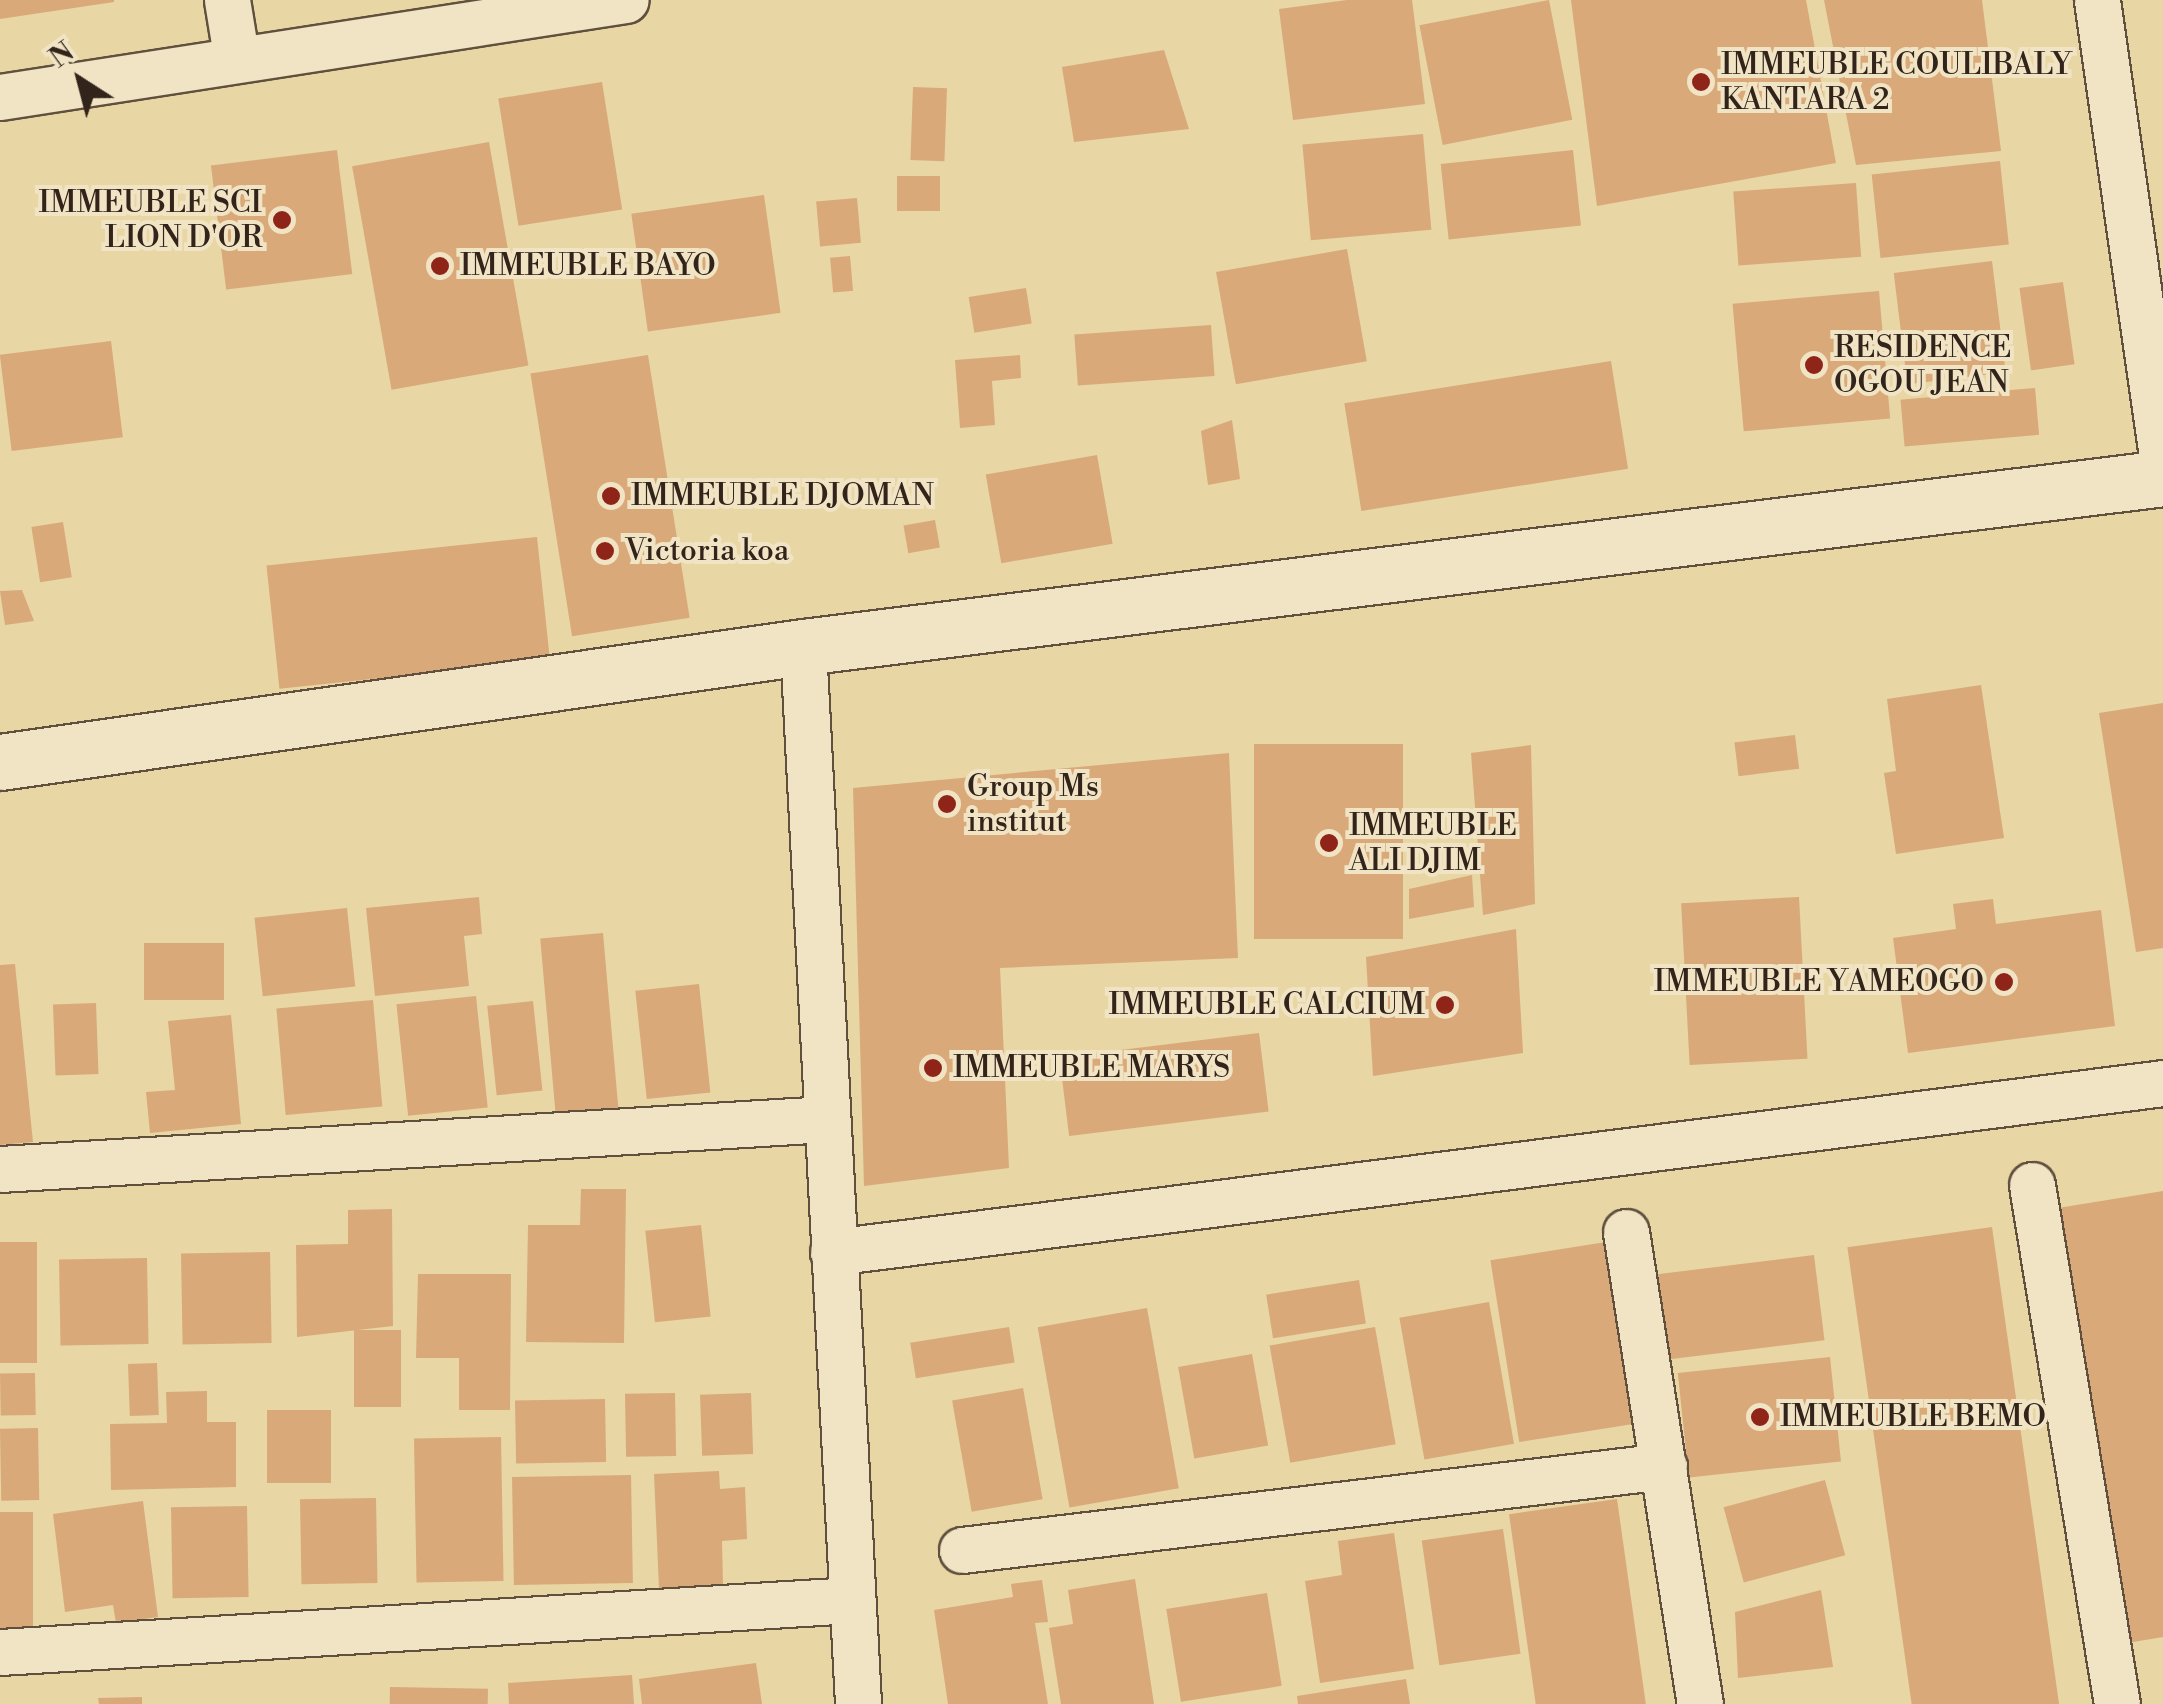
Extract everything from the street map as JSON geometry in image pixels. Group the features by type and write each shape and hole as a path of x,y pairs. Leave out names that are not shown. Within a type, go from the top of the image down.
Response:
{"street":[{"path":"228,0 236,55"},
{"path":"0,97 236,55 626,0"},
{"path":"2097,0 2163,463"},
{"path":"0,762 803,647 2163,478"},
{"path":"803,647 858,1704"},
{"path":"833,1252 2163,1083"},
{"path":"0,1170 826,1119"},
{"path":"2032,1185 2116,1704"},
{"path":"1626,1232 1700,1704"},
{"path":"962,1550 1664,1466"},
{"path":"0,1652 852,1600"}],"building":[{"path":"0,0 114,0 114,2 0,19"},
{"path":"1347,0 1412,0 1425,104 1293,120 1279,9"},
{"path":"1549,0 1572,120 1443,145 1419,25"},
{"name":"IMMEUBLE COULIBALY KANTARA 2","path":"1571,0 1806,0 1836,163 1597,206"},
{"path":"1824,0 1982,0 2001,151 1856,165"},
{"path":"1164,50 1189,129 1074,142 1062,67"},
{"path":"602,82 622,209 518,226 498,98"},
{"path":"913,87 947,88 944,161 910,160"},
{"path":"1423,134 1431,230 1311,240 1302,145"},
{"name":"IMMEUBLE BAYO","path":"489,142 528,366 392,390 352,166"},
{"name":"IMMEUBLE SCI LION D'OR","path":"337,150 352,274 226,290 211,165"},
{"path":"1573,150 1581,226 1449,239 1441,164"},
{"path":"2000,161 2009,245 1880,258 1872,174"},
{"path":"897,176 940,176 940,211 897,211"},
{"path":"1856,183 1861,257 1738,265 1733,192"},
{"path":"764,195 781,313 648,331 631,214"},
{"path":"857,198 861,243 820,246 816,202"},
{"path":"1347,249 1367,361 1236,384 1216,272"},
{"path":"850,256 853,291 833,293 830,258"},
{"path":"1992,261 2006,372 1907,384 1894,273"},
{"path":"2063,282 2075,364 2031,370 2019,288"},
{"path":"1026,288 1032,324 974,333 969,297"},
{"name":"RESIDENCE OGOU JEAN","path":"1879,291 1890,419 1744,431 1733,304"},
{"path":"1211,325 1215,376 1078,385 1074,335"},
{"path":"111,341 123,437 12,451 0,355"},
{"name":"IMMEUBLE DJOMAN","path":"648,355 690,618 572,636 530,374"},
{"path":"1020,355 1021,378 992,381 995,425 960,428 955,360"},
{"path":"1611,361 1628,469 1361,511 1344,403"},
{"path":"2035,388 2039,435 1905,447 1901,400"},
{"path":"1232,420 1240,479 1208,485 1201,431"},
{"path":"1097,455 1113,544 1001,563 986,475"},
{"path":"935,520 940,548 908,553 903,526"},
{"path":"63,522 72,577 40,582 31,527"},
{"path":"537,537 550,660 279,689 266,565"},
{"path":"22,590 34,621 5,625 0,591"},
{"path":"1981,685 2004,838 1896,854 1884,773 1896,771 1887,699"},
{"path":"2163,703 2163,948 2136,952 2099,713"},
{"path":"1795,735 1799,769 1739,776 1734,742"},
{"name":"IMMEUBLE ALI DJIM","path":"1254,744 1403,744 1403,939 1254,939"},
{"path":"1531,745 1535,904 1483,915 1471,753"},
{"name":"IMMEUBLE MARYS","path":"1229,753 1238,958 1000,968 1009,1168 864,1186 853,788"},
{"path":"1472,875 1474,907 1409,919 1409,889"},
{"path":"479,897 482,934 464,936 469,986 375,996 366,908"},
{"path":"1799,897 1807,1059 1690,1065 1681,903"},
{"name":"IMMEUBLE YAMEOGO","path":"1993,899 1996,924 2101,910 2115,1026 1908,1053 1893,938 1956,929 1953,904"},
{"path":"347,908 355,987 263,996 255,918"},
{"name":"IMMEUBLE CALCIUM","path":"1516,929 1523,1053 1373,1076 1366,957"},
{"path":"603,933 620,1122 557,1128 540,938"},
{"path":"144,943 224,943 224,1000 144,1000"},
{"path":"15,964 33,1142 0,1145 0,965"},
{"path":"699,984 710,1092 647,1099 635,991"},
{"path":"476,996 488,1107 408,1116 396,1004"},
{"path":"373,1000 382,1107 286,1115 276,1008"},
{"path":"533,1001 542,1091 497,1095 487,1006"},
{"path":"96,1003 98,1074 56,1075 53,1005"},
{"path":"231,1015 241,1124 150,1133 146,1092 175,1090 168,1021"},
{"path":"1259,1033 1269,1111 1069,1136 1059,1057"},
{"path":"581,1189 626,1189 624,1343 526,1342 528,1225 580,1225"},
{"path":"2163,1191 2163,1637 2127,1643 2058,1208"},
{"path":"392,1209 393,1326 297,1337 296,1245 348,1244 348,1210"},
{"path":"701,1225 711,1316 655,1322 645,1231"},
{"path":"1992,1227 2059,1704 1912,1704 1847,1247"},
{"path":"0,1242 37,1242 37,1363 0,1363"},
{"path":"1606,1242 1635,1424 1519,1442 1490,1260"},
{"path":"270,1252 272,1343 183,1345 181,1254"},
{"path":"1814,1255 1824,1340 1668,1360 1657,1274"},
{"path":"147,1258 149,1344 61,1346 59,1260"},
{"path":"418,1274 511,1274 510,1410 459,1410 459,1358 416,1358"},
{"path":"1359,1280 1366,1323 1273,1338 1266,1295"},
{"path":"1489,1302 1514,1444 1424,1460 1399,1318"},
{"path":"1147,1308 1179,1488 1069,1507 1038,1327"},
{"path":"1009,1327 1015,1363 916,1378 910,1343"},
{"path":"1375,1327 1396,1444 1290,1463 1270,1346"},
{"path":"354,1330 401,1330 401,1407 354,1407"},
{"path":"1252,1354 1268,1446 1194,1459 1178,1367"},
{"name":"IMMEUBLE BEMO","path":"1830,1357 1841,1461 1689,1477 1678,1373"},
{"path":"157,1363 159,1415 130,1416 128,1364"},
{"path":"35,1373 36,1415 1,1416 0,1374"},
{"path":"1023,1388 1043,1499 972,1512 952,1401"},
{"path":"207,1391 207,1422 236,1422 236,1487 111,1490 110,1424 167,1423 166,1392"},
{"path":"675,1393 676,1456 626,1457 625,1394"},
{"path":"751,1393 753,1454 702,1456 700,1395"},
{"path":"605,1399 606,1462 516,1464 515,1401"},
{"path":"267,1410 331,1410 331,1483 267,1483"},
{"path":"38,1428 39,1500 1,1501 0,1429"},
{"path":"501,1437 504,1581 417,1582 414,1439"},
{"path":"719,1471 720,1489 745,1487 747,1539 722,1541 723,1585 659,1588 654,1474"},
{"path":"631,1475 633,1583 514,1585 512,1477"},
{"path":"1825,1480 1845,1555 1744,1583 1724,1507"},
{"path":"376,1498 377,1583 301,1584 300,1499"},
{"path":"1617,1499 1646,1704 1536,1704 1509,1514"},
{"path":"143,1501 158,1617 116,1623 113,1605 65,1612 53,1514"},
{"path":"247,1506 249,1597 173,1598 171,1507"},
{"path":"0,1512 33,1512 33,1640 0,1640"},
{"path":"1503,1529 1521,1654 1439,1665 1422,1540"},
{"path":"1394,1533 1414,1669 1320,1683 1305,1581 1342,1575 1338,1541"},
{"path":"1135,1579 1154,1704 1061,1704 1049,1628 1073,1624 1068,1590"},
{"path":"1042,1580 1048,1622 1035,1623 1048,1704 948,1704 934,1610 1013,1597 1011,1584"},
{"path":"1821,1590 1833,1667 1738,1678 1735,1612"},
{"path":"1267,1593 1282,1686 1181,1702 1166,1609"},
{"path":"756,1663 762,1704 642,1704 639,1679"},
{"path":"632,1675 634,1704 509,1704 508,1683"},
{"path":"1406,1679 1410,1704 1298,1704 1297,1696"},
{"path":"390,1687 488,1689 488,1704 390,1704"},
{"path":"142,1697 142,1704 99,1704 98,1698"}],"place":[{"name":"IMMEUBLE COULIBALY KANTARA 2","path":"1701,82"},
{"name":"IMMEUBLE SCI LION D'OR","path":"282,220"},
{"name":"IMMEUBLE BAYO","path":"440,266"},
{"name":"RESIDENCE OGOU JEAN","path":"1814,365"},
{"name":"IMMEUBLE DJOMAN","path":"611,496"},
{"name":"Victoria koa","path":"605,551"},
{"name":"Group Ms institut","path":"947,804"},
{"name":"IMMEUBLE ALI DJIM","path":"1329,843"},
{"name":"IMMEUBLE YAMEOGO","path":"2004,982"},
{"name":"IMMEUBLE CALCIUM","path":"1445,1005"},
{"name":"IMMEUBLE MARYS","path":"933,1068"},
{"name":"IMMEUBLE BEMO","path":"1760,1417"}]}
